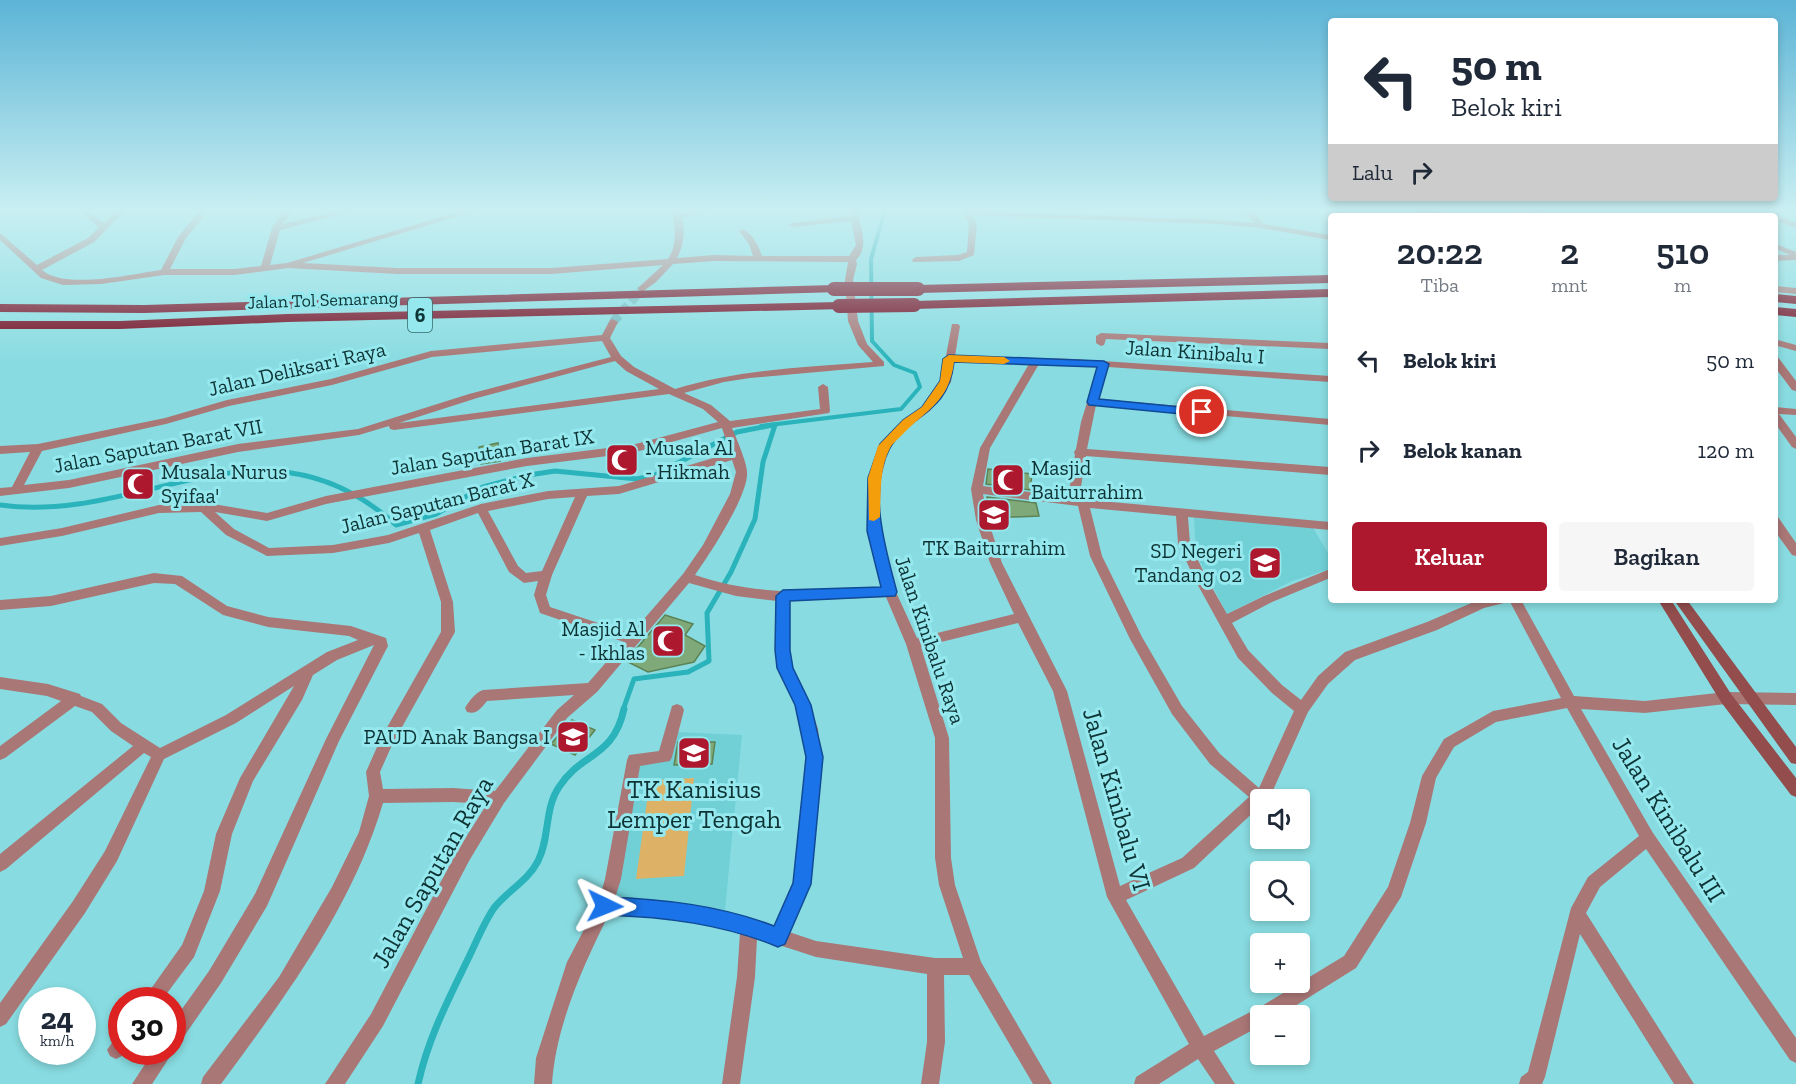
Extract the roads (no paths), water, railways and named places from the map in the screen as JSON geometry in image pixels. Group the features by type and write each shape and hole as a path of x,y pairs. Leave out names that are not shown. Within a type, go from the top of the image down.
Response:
{"highway":[{"name":"Jalan Tol Semarang","path":"0,308 144,309 1328,279"},
{"name":"Jalan Tol Semarang","path":"0,325 120,326 287,318 914,305 1328,292"},
{"path":"1778,298 1796,300"},
{"path":"1778,311 1796,313"}],"main road":[{"path":"1666,603 1726,698 1796,790"},
{"path":"1682,603 1750,699 1796,758"}],"street":[{"path":"28,261 44,276 63,282 101,281 164,272 234,272 288,266 397,271 551,271 667,261"},
{"path":"37,269 54,261"},
{"path":"164,272 170,261"},
{"path":"265,268 267,261"},
{"path":"288,266 306,261"},
{"path":"642,289 673,261"},
{"name":"Jalan Saputan Barat VII","path":"0,492 69,484 238,448 672,392 780,371 881,364 862,345 853,321 849,279 853,264 852,261"},
{"path":"1778,289 1796,291"},
{"path":"613,322 605,338 617,358 630,369 706,407 728,429 735,455"},
{"name":"Jalan Kinibalu Raya","path":"955,326 946,382 926,409 907,423 884,446 874,478 873,531 890,592 913,644 942,738 943,858 947,885 974,966 1042,1084"},
{"path":"1101,343 1101,336 1328,345"},
{"name":"Jalan Deliksari Raya","path":"0,450 38,448 166,421 227,403 332,382 431,354 605,338"},
{"path":"1778,343 1796,348"},
{"name":"Jalan Saputan Barat VII","path":"359,432 473,396 617,358"},
{"name":"Jalan Kinibalu I","path":"949,359 1104,364 1328,379"},
{"name":"Jalan Kinibalu VI","path":"1036,361 985,448 977,489 982,520 996,563 1060,691 1115,897 1201,1048 1226,1084"},
{"path":"1778,363 1796,388"},
{"path":"1104,364 1079,452 1078,502 1096,556 1137,639 1177,710 1215,759 1250,790"},
{"name":"Jalan Saputan Barat IX","path":"0,542 62,532 159,509 206,508 267,517 326,500 348,498 368,492 527,462 632,449 825,411 823,387"},
{"path":"1093,402 1328,422"},
{"path":"1778,412 1796,412"},
{"path":"1778,418 1796,445"},
{"path":"16,490 38,448"},
{"path":"1079,452 1328,471"},
{"name":"Jalan Saputan Barat X","path":"206,508 206,511 230,532 267,552 333,549 389,539 481,508 548,495 619,490 735,455"},
{"name":"Jalan Saputan Raya","path":"334,1084 377,1020 464,856 498,798 562,714 592,688 634,640 687,578 708,547 736,494 742,472 735,455"},
{"path":"977,489 1182,513 1328,526"},
{"path":"584,493 546,575 540,595 545,610 634,640"},
{"path":"481,508 513,569 524,578 546,575"},
{"path":"1182,513 1184,543 1200,578 1243,654 1277,689 1302,710"},
{"path":"1778,526 1796,552"},
{"path":"210,1084 285,983 338,893 366,833 377,796 373,772 381,752 448,632 447,602 424,529"},
{"path":"1225,621 1268,598 1328,574"},
{"path":"0,605 51,601 154,578 178,579 223,610 268,622 351,631 381,642 333,739 261,900 186,1018"},
{"path":"687,578 735,593 783,596 890,592"},
{"path":"778,937 802,884 814,757 803,705 785,668 782,650 783,596"},
{"path":"1266,789 1302,710 1323,680 1350,656 1432,626 1486,603"},
{"name":"Jalan Kinibalu III","path":"1517,603 1648,838 1796,1054"},
{"path":"913,644 1021,617"},
{"path":"0,1018 79,907 111,856 159,755 231,719 332,656 368,639"},
{"path":"162,987 188,951 212,891 224,834 247,778 297,696 308,671"},
{"path":"0,683 48,690 75,698 97,708 116,727 159,755"},
{"path":"472,708 483,696 592,688"},
{"path":"0,753 75,698"},
{"path":"1279,1005 1350,962 1395,891 1418,823 1430,776 1449,743 1493,717 1570,702 1645,707 1726,698 1796,699"},
{"path":"543,1084 544,1058 576,962 605,906 613,879 634,761 665,757 677,710"},
{"path":"0,864 144,745"},
{"path":"377,796 453,795 498,798"},
{"path":"1115,897 1188,863 1250,805"},
{"path":"1528,1084 1536,1077 1577,914 1594,882 1648,838"},
{"path":"605,906 661,908 749,926 816,949 935,967 974,966"},
{"path":"1577,914 1685,1084"},
{"path":"731,1084 746,977 749,926"},
{"path":"930,1084 936,1042 935,967"},
{"path":"1143,1084 1201,1048 1250,1022"},
{"path":"141,1084 155,1065"}],"waterway":[{"path":"761,426 901,409 920,387 915,373 894,365 872,341 871,261"},
{"path":"0,505 52,507 103,500 202,478 250,471 298,474 347,491 396,525 436,514 483,487 529,475 555,471 637,479 655,475 737,432 773,425"},
{"path":"623,710 634,679 688,672 709,661 707,613 731,572 755,519 763,462 775,425"},
{"path":"418,1084 439,1021 486,921 499,902 529,874 538,861 554,796 568,776 596,754 612,737 624,709"}],"tunnel":[{"path":"613,322 642,289"}],"place":[{"name":"Musala Al - Hikmah","path":"622,460"},
{"name":"Masjid Baiturrahim","path":"1008,480"},
{"name":"Musala Nurus Syifaa'","path":"138,484"},
{"name":"TK Baiturrahim","path":"994,515"},
{"name":"SD Negeri Tandang 02","path":"1265,563"},
{"name":"Masjid Al - Ikhlas","path":"668,641"},
{"name":"PAUD Anak Bangsa I","path":"573,737"},
{"name":"TK Kanisius Lemper Tengah","path":"694,753"}]}
